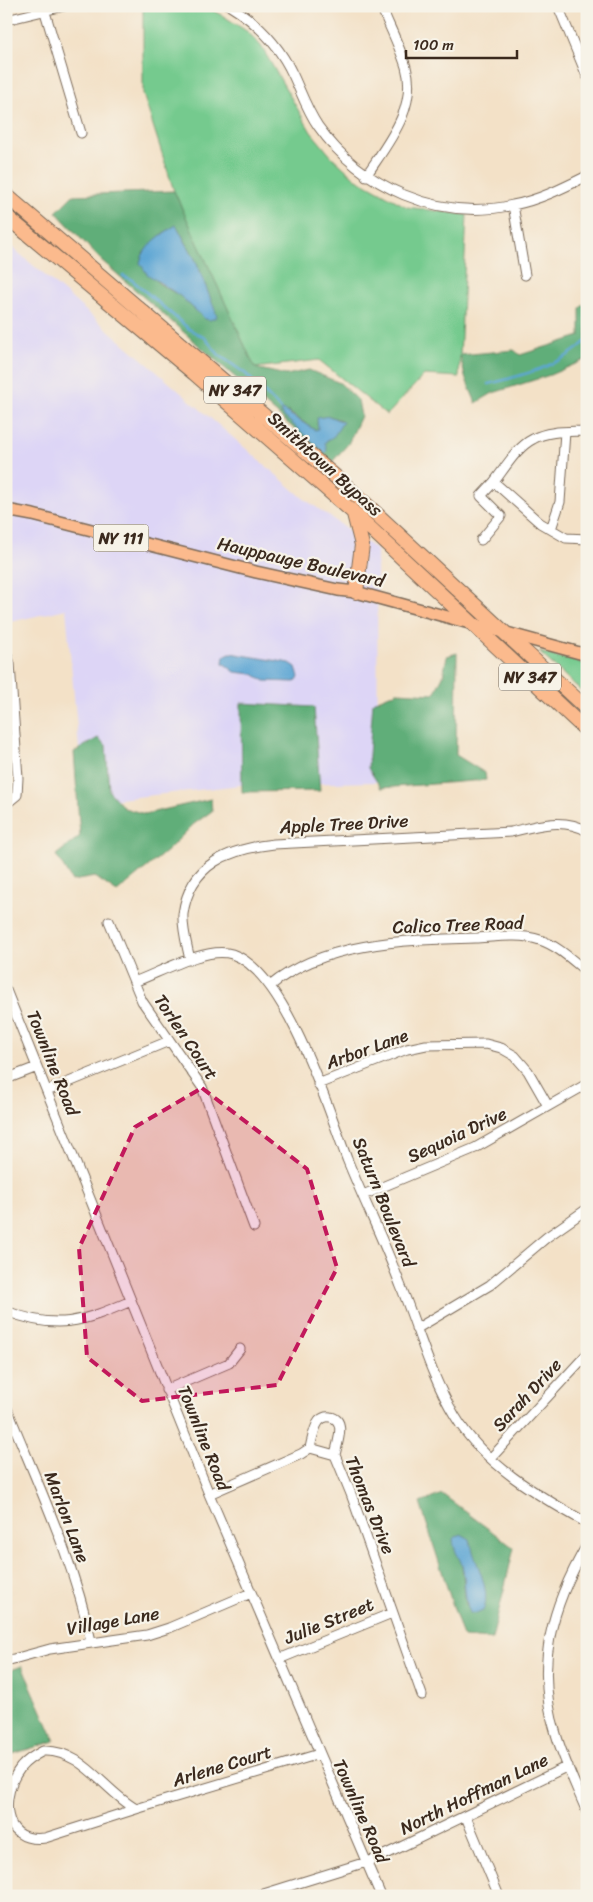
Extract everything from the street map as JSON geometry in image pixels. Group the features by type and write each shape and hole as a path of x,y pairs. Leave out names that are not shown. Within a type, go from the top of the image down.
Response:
{"highway":[{"name":"Smithtown Bypass","path":"6,195 338,479 587,709"},
{"name":"Smithtown Bypass","path":"6,216 194,373 353,512 587,731"},
{"path":"353,512 362,545 356,592"}],"main road":[{"name":"Hauppauge Boulevard","path":"6,510 33,515 266,574 338,590 356,592 587,655"}],"street":[{"path":"6,20 64,6"},
{"path":"230,6 264,31 293,74 318,125 348,160 366,176 397,192 444,207 486,209 513,206 547,195 587,176"},
{"path":"366,176 404,114 409,92 406,68 381,6"},
{"path":"558,6 587,76"},
{"path":"45,12 81,133"},
{"path":"513,206 525,275"},
{"path":"482,540 501,516 481,496 519,451 532,439 550,433 587,431"},
{"path":"551,529 560,502 565,432"},
{"path":"494,482 540,523 566,538 587,539"},
{"path":"6,652 10,664 18,778 17,795 6,804"},
{"name":"Apple Tree Drive","path":"190,960 183,915 188,896 198,878 213,862 227,854 246,848 376,837 511,832 545,824 566,824 587,830"},
{"name":"Torlen Court","path":"108,921 142,1001 202,1088 254,1227"},
{"name":"Calico Tree Road","path":"270,986 285,974 311,961 410,940 514,937 538,939 558,948 587,972"},
{"name":"Saturn Boulevard","path":"134,982 190,960 214,954 230,954 252,967 270,986 298,1035 401,1285 434,1376 454,1416 506,1472 587,1523"},
{"name":"Townline Road","path":"6,990 166,1390 380,1896"},
{"path":"47,1091 169,1041"},
{"name":"Arbor Lane","path":"318,1084 407,1049 426,1045 486,1044 501,1048 515,1056 528,1071 548,1106"},
{"path":"6,1079 36,1067"},
{"name":"Sequoia Drive","path":"364,1195 475,1148 587,1084"},
{"path":"416,1329 490,1285 547,1237 587,1209"},
{"path":"6,1311 42,1322 62,1324 82,1320 131,1301"},
{"path":"166,1390 229,1363 240,1348"},
{"name":"Sarah Drive","path":"491,1458 587,1354"},
{"name":"Marlon Lane","path":"6,1406 74,1578 85,1611 91,1641"},
{"path":"209,1494 301,1454 310,1448 318,1422 324,1417 332,1417 338,1422 341,1430 335,1455"},
{"name":"Thomas Drive","path":"310,1448 335,1455 351,1494 422,1695"},
{"path":"587,1544 557,1605 545,1672 548,1698 556,1733 587,1812"},
{"name":"Village Lane","path":"6,1661 50,1649 91,1641 123,1639 169,1628 251,1593"},
{"name":"Julie Street","path":"279,1660 392,1613"},
{"name":"Arlene Court","path":"136,1809 123,1802 74,1758 64,1752 51,1751 43,1751 22,1766 13,1779 7,1794 6,1807 8,1820 14,1829 22,1836 33,1840 105,1820 319,1754"},
{"name":"North Hoffman Lane","path":"257,1896 366,1862 466,1817 568,1766"},
{"path":"466,1817 499,1896"}],"highlighted area":[{"path":"202,1088 307,1169 337,1268 277,1385 142,1401 87,1357 79,1248 135,1127"}],"shaded area":[{"path":"6,242 303,498 377,550 378,782 241,785 84,803 66,609 6,623"}],"green space":[{"path":"143,6 204,6 225,17 248,32 261,46 311,132 331,156 355,178 407,207 467,215 459,377 424,375 387,415 319,360 255,368 174,191 143,94"},
{"path":"174,191 255,368 286,375 309,370 340,383 358,400 361,416 348,444 332,462 100,259 56,212 73,195","holes":["177,226 195,259 215,310 205,319 180,296 158,283 143,253 163,233","287,411 315,430 318,429 317,423 329,416 341,420 325,442 326,448"]},
{"path":"587,302 587,359 550,375 493,393 476,403 465,377 460,355 514,350 520,355 580,336 580,308"},
{"path":"539,652 587,664 587,696"},
{"path":"457,653 456,755 485,773 486,780 381,788 368,768 373,702 397,692 434,694 443,676 447,656"},
{"path":"241,703 314,707 320,791 242,792"},
{"path":"98,738 106,745 109,791 124,808 145,814 211,799 212,811 194,824 168,850 117,892 95,877 72,881 56,855 80,836 74,752"},
{"path":"442,1494 514,1548 492,1639 463,1637 420,1503","holes":["471,1548 485,1588 466,1605 462,1565"]},
{"path":"22,1666 55,1741 6,1756 6,1672"}],"water":[{"path":"176,225 195,259 215,310 217,317 210,320 205,319 180,296 147,274 140,263 149,246 159,236"},
{"path":"281,409 315,430 318,429 317,418 329,416 343,422 334,436 325,442 327,451 325,453 281,414"},
{"path":"230,653 290,663 296,667 299,677 295,682 265,681 253,674 235,672 223,663 224,656"},
{"path":"461,1534 470,1539 486,1593 483,1611 476,1614 470,1613 468,1607 462,1565 455,1550 453,1539"}],"waterway":[{"path":"123,276 132,280 189,329 205,338 219,355 246,374 281,409"},
{"path":"489,384 528,373 554,363 566,357 587,340"}]}
